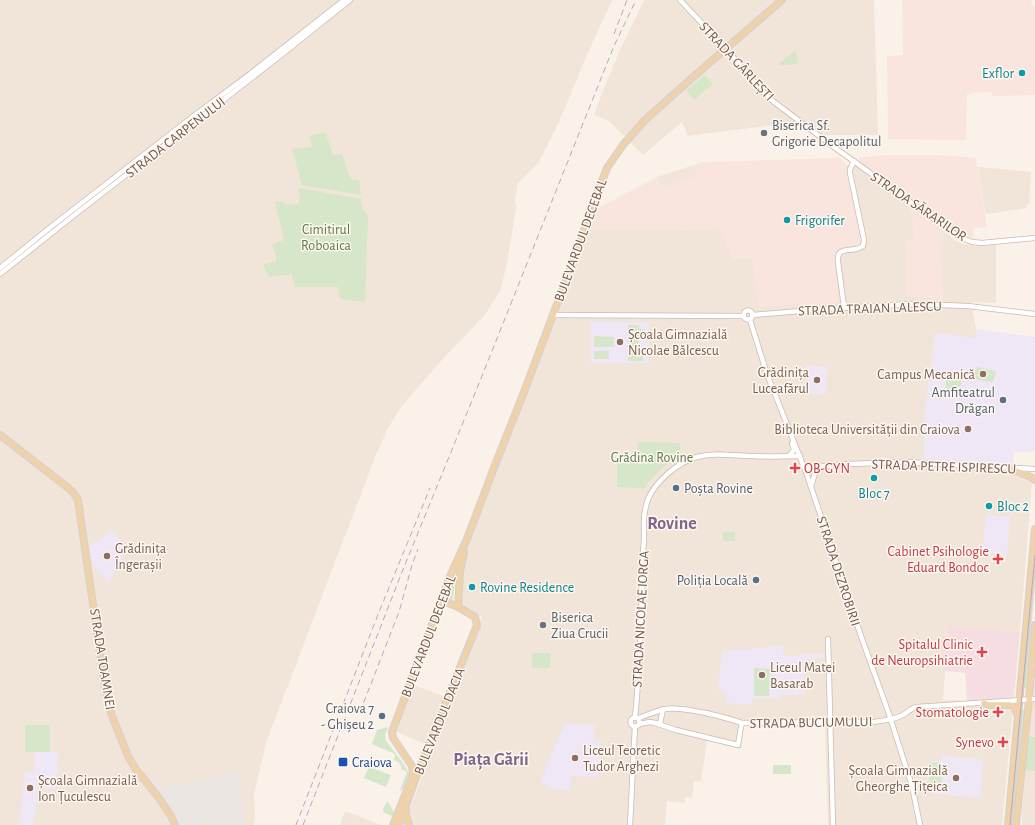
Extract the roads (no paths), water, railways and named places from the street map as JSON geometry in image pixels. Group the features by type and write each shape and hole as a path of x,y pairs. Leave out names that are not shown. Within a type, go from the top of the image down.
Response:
{"main road":[{"name":"BULEVARDUL DECEBAL","path":"412,766 396,743 392,732 451,574 467,539 524,392 607,168 622,145 645,120 782,0"},
{"name":"STRADA TOAMNEI","path":"0,435 62,482 78,500 106,695 128,756 135,768 159,798 175,825"},
{"path":"1009,468 1035,480"},
{"path":"1008,824 1035,529"},
{"name":"BULEVARDUL DECEBAL","path":"458,607 460,572 467,539"},
{"path":"441,600 458,607"},
{"name":"BULEVARDUL DACIA","path":"398,824 477,625 475,617 458,607"},
{"path":"1016,825 1032,700 1035,625"},
{"path":"984,703 988,705 1010,704 1014,706 1018,715"},
{"path":"412,766 421,764"},
{"name":"BULEVARDUL DACIA","path":"398,824 397,816 413,775 412,766"},
{"path":"406,805 406,815 409,825"}],"street":[{"name":"STRADA CARPENULUI","path":"0,268 58,221 266,62 344,0"},
{"name":"STRADA CARPENULUI","path":"0,274 77,212 286,52 350,0"},
{"name":"STRADA GÂRLEȘTI","path":"680,0 774,102 854,162"},
{"name":"STRADA SĂRARILOR","path":"854,162 962,238 972,242 982,243 1035,238"},
{"path":"844,307 838,255 839,252 842,251 859,249 863,246 864,240 850,173 850,169 854,162"},
{"name":"STRADA TRAIAN LALESCU","path":"753,315 844,307 914,304 968,306 1035,314"},
{"path":"552,315 744,316 746,319 750,320 753,315 748,311 744,316"},
{"name":"STRADA DEZROBIRII","path":"750,320 767,374 805,468 861,636 891,720 912,786 920,825"},
{"path":"789,456 794,450 790,438 790,432"},
{"name":"STRADA NICOLAE IORGA","path":"637,718 643,517 649,498 657,483 681,464 696,457 714,455 800,456"},
{"name":"STRADA PETRE ISPIRESCU","path":"805,468 849,464 905,462 1035,469"},
{"path":"811,486 817,467"},
{"path":"828,639 833,825"},
{"path":"891,720 914,707 1032,700"},
{"path":"660,724 663,709"},
{"name":"STRADA BUCIUMULUI","path":"637,718 663,709 683,709 742,723 831,723 891,720"},
{"path":"630,825 637,725 640,720 637,718 632,718 630,722 632,725 637,725 650,722 738,745 742,723"}],"tram line":[{"path":"1010,825 1035,555"}],"railway":[{"path":"614,34 627,0"},
{"path":"303,825 402,572 614,46 636,0"},
{"path":"296,825 379,612 430,488"},
{"path":"360,712 399,612 418,549"}],"place":[{"name":"Exflor","path":"1022,73"},
{"name":"Biserica Sf. Grigorie Decapolitul","path":"764,133"},
{"name":"Frigorifer","path":"787,220"},
{"name":"Școala Gimnazială Nicolae Bălcescu","path":"620,342"},
{"name":"Campus Mecanică","path":"983,374"},
{"name":"Grădinița Luceafărul","path":"817,380"},
{"name":"Amfiteatrul Drăgan","path":"1003,400"},
{"name":"Biblioteca Universității din Craiova","path":"968,429"},
{"name":"OB-GYN","path":"795,468"},
{"name":"Bloc 7","path":"874,478"},
{"name":"Poșta Rovine","path":"676,488"},
{"name":"Bloc 2","path":"989,506"},
{"name":"Grădinița Îngerașii","path":"107,556"},
{"name":"Cabinet Psihologie Eduard Bondoc","path":"998,559"},
{"name":"Poliția Locală","path":"756,580"},
{"name":"Rovine Residence","path":"472,587"},
{"name":"Biserica Ziua Crucii","path":"543,625"},
{"name":"Spitalul Clinic de Neuropsihiatrie","path":"982,652"},
{"name":"Liceul Matei Basarab","path":"762,675"},
{"name":"Stomatologie","path":"998,712"},
{"name":"Craiova 7 - Ghișeu 2","path":"382,716"},
{"name":"Synevo","path":"1003,742"},
{"name":"Liceul Teoretic Tudor Arghezi","path":"575,758"},
{"name":"Craiova","path":"343,762"},
{"name":"Școala Gimnazială Gheorghe Țițeica","path":"956,778"},
{"name":"Școala Gimnazială Ion Țuculescu","path":"30,788"}],"district":[{"name":"Rovine","path":"672,523"},
{"name":"Piața Gării","path":"491,759"}],"park label":[{"name":"Cimitirul Roboaica","path":"326,238"},
{"name":"Grădina Rovine","path":"652,457"}]}
